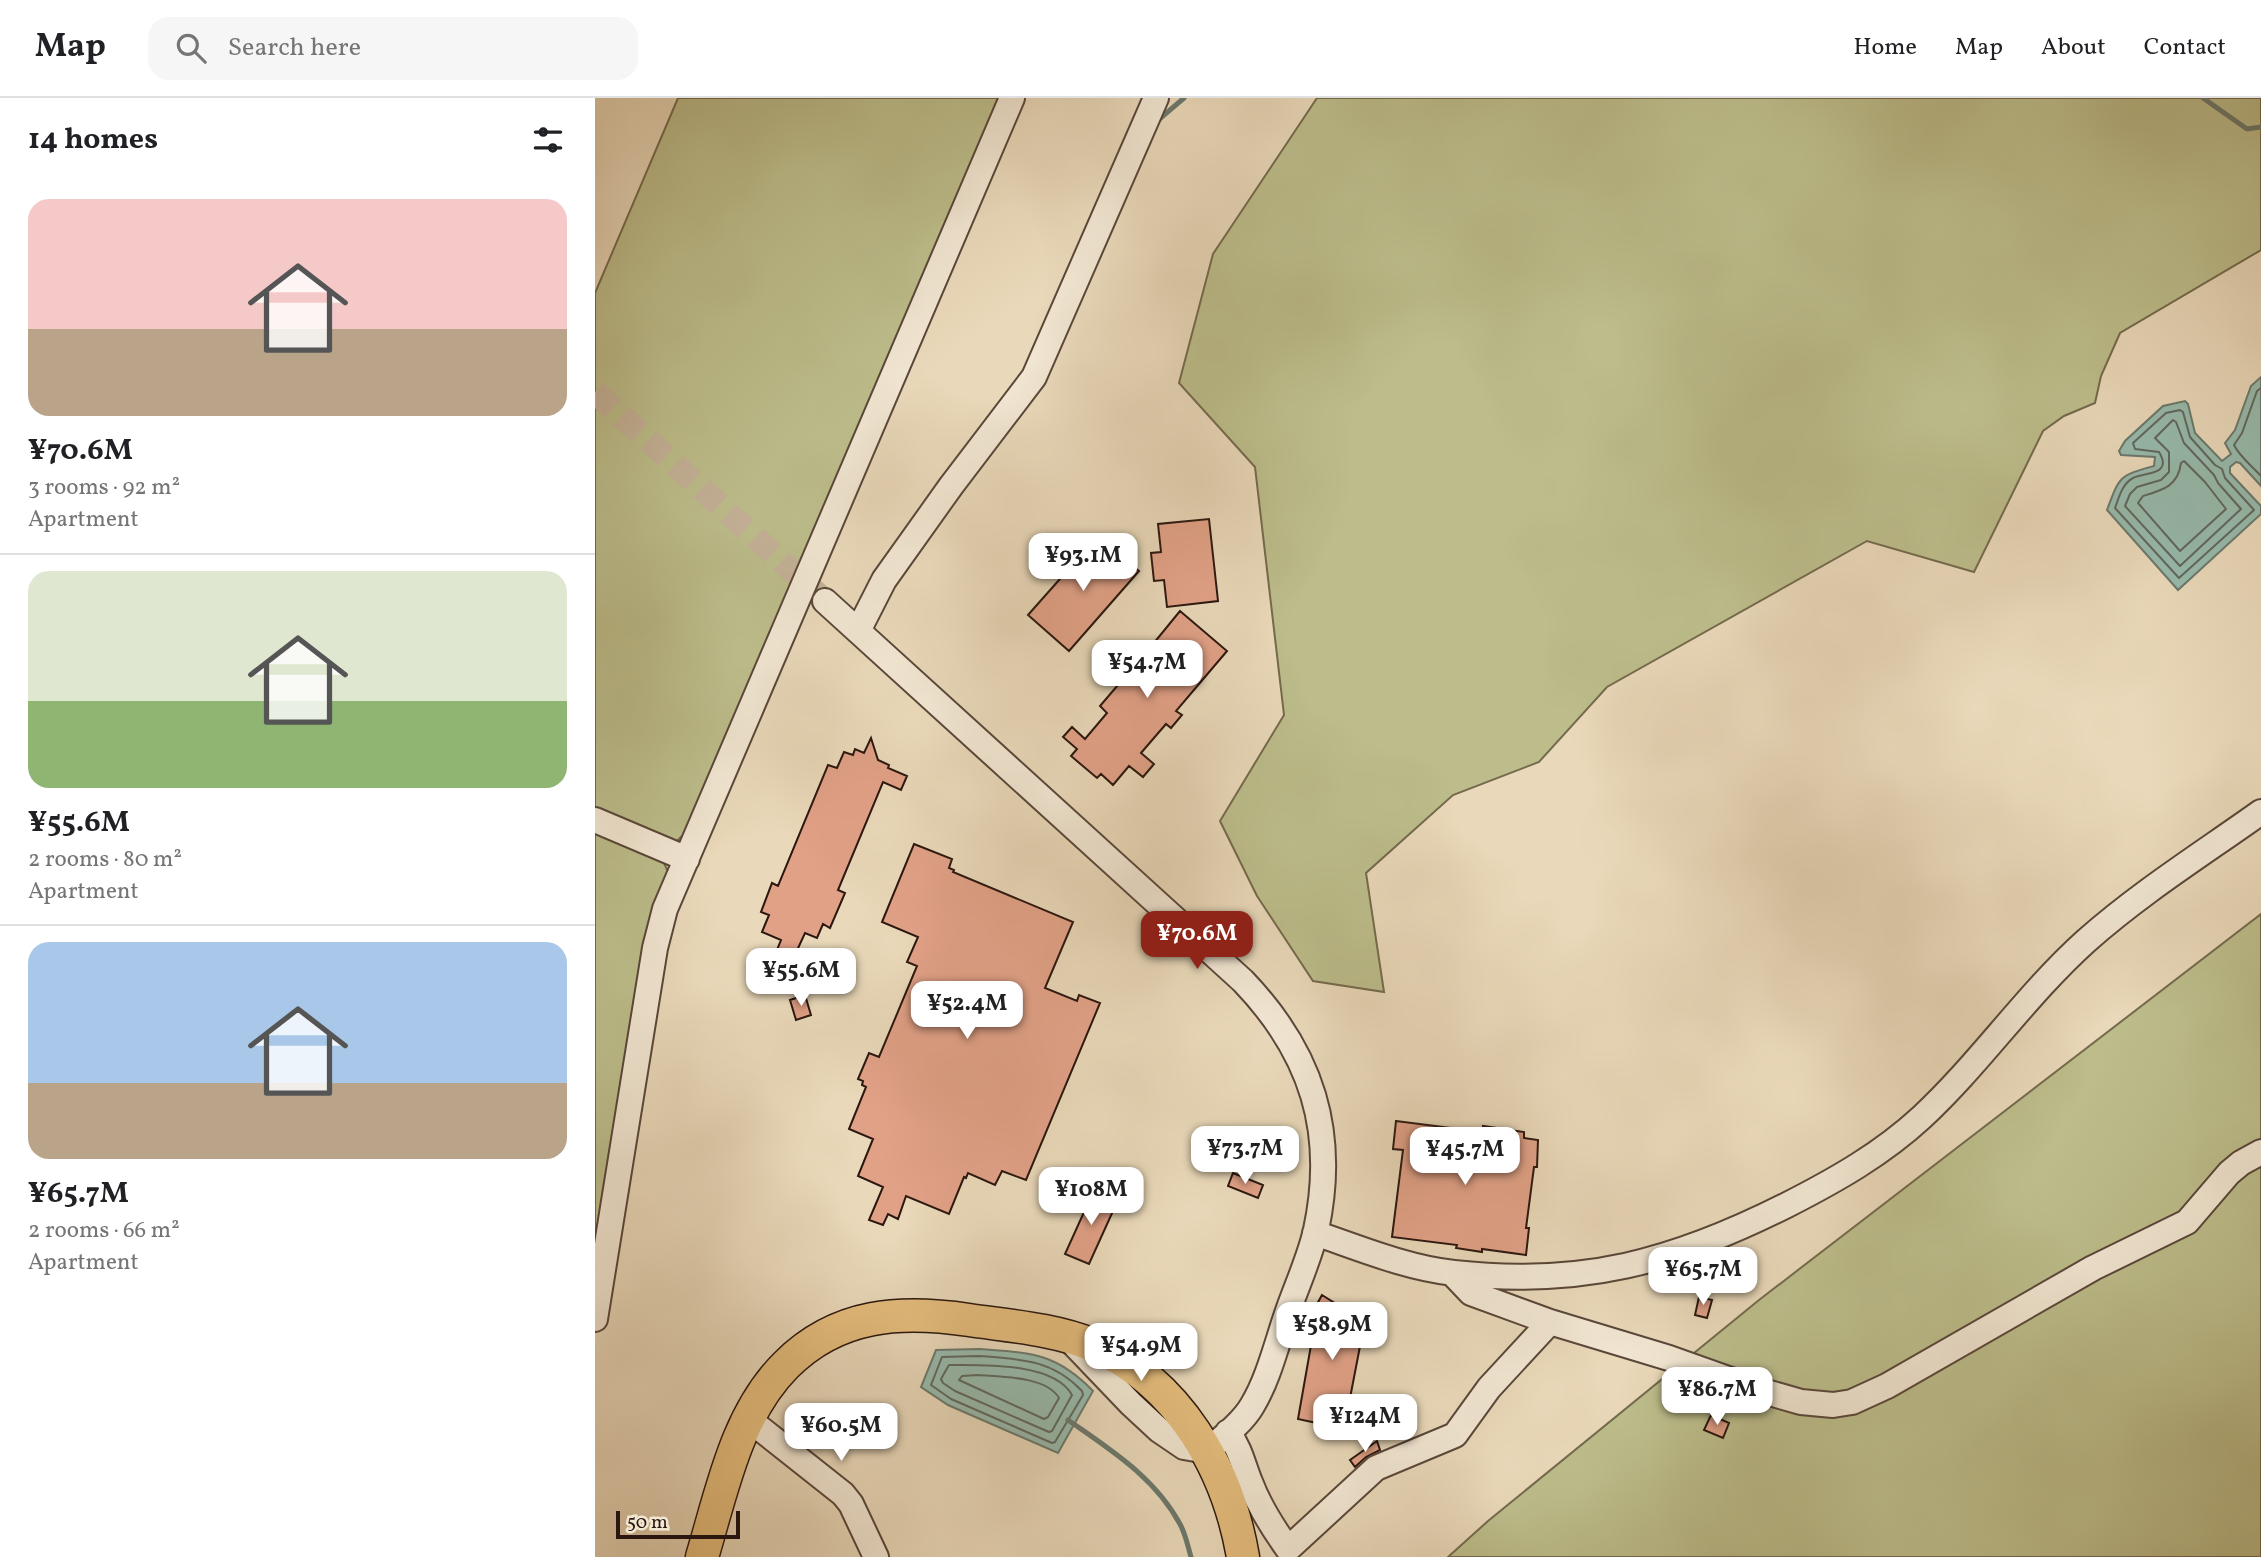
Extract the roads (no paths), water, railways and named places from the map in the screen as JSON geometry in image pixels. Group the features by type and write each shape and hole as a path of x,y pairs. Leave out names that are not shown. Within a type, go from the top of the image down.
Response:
{"main road":[{"path":"702,1557 747,1418 764,1390 787,1364 815,1341 845,1326 875,1317 932,1314 1066,1336 1116,1356 1141,1373 1164,1394 1192,1427 1218,1442 1243,1557"}],"street":[{"path":"595,1319 655,948 665,909 1012,98"},
{"path":"858,631 884,580 1034,377 1156,98"},
{"path":"825,601 1243,981 1265,1004 1288,1037 1302,1065 1313,1092 1323,1147 1322,1189 1315,1233 1252,1407 1218,1442 1240,1448 1250,1483 1266,1517 1288,1549 1376,1468 1455,1435 1489,1388 1551,1321"},
{"path":"1315,1233 1384,1257 1452,1273 1521,1277 1573,1276 1626,1268 1699,1245 1759,1220 1861,1165 1897,1139 1958,1081 2054,971 2085,942 2122,911 2261,812"},
{"path":"595,820 687,859"},
{"path":"1452,1273 1471,1293 1551,1321 1801,1402 1833,1405 1852,1402 1887,1386 2093,1268 2187,1222 2229,1173 2261,1152"},
{"path":"747,1418 843,1494 851,1504 876,1557"}],"water":[{"path":"2261,377 2261,486 2240,463 2236,462 2230,467 2230,473 2261,506 2261,514 2178,590 2107,510 2122,479 2154,466 2155,457 2121,455 2119,451 2125,441 2163,406 2185,401 2195,433 2222,461 2231,454 2225,443 2235,430 2251,386"},
{"path":"979,1349 1041,1357 1066,1369 1093,1391 1058,1453 948,1405 921,1387 936,1350"}],"waterway":[{"path":"1157,121 1184,98"},
{"path":"2203,98 2247,129 2261,127"},
{"path":"1068,1420 1131,1466 1159,1493 1181,1526 1191,1557"}],"tunnel":[{"path":"595,392 825,601"}]}
